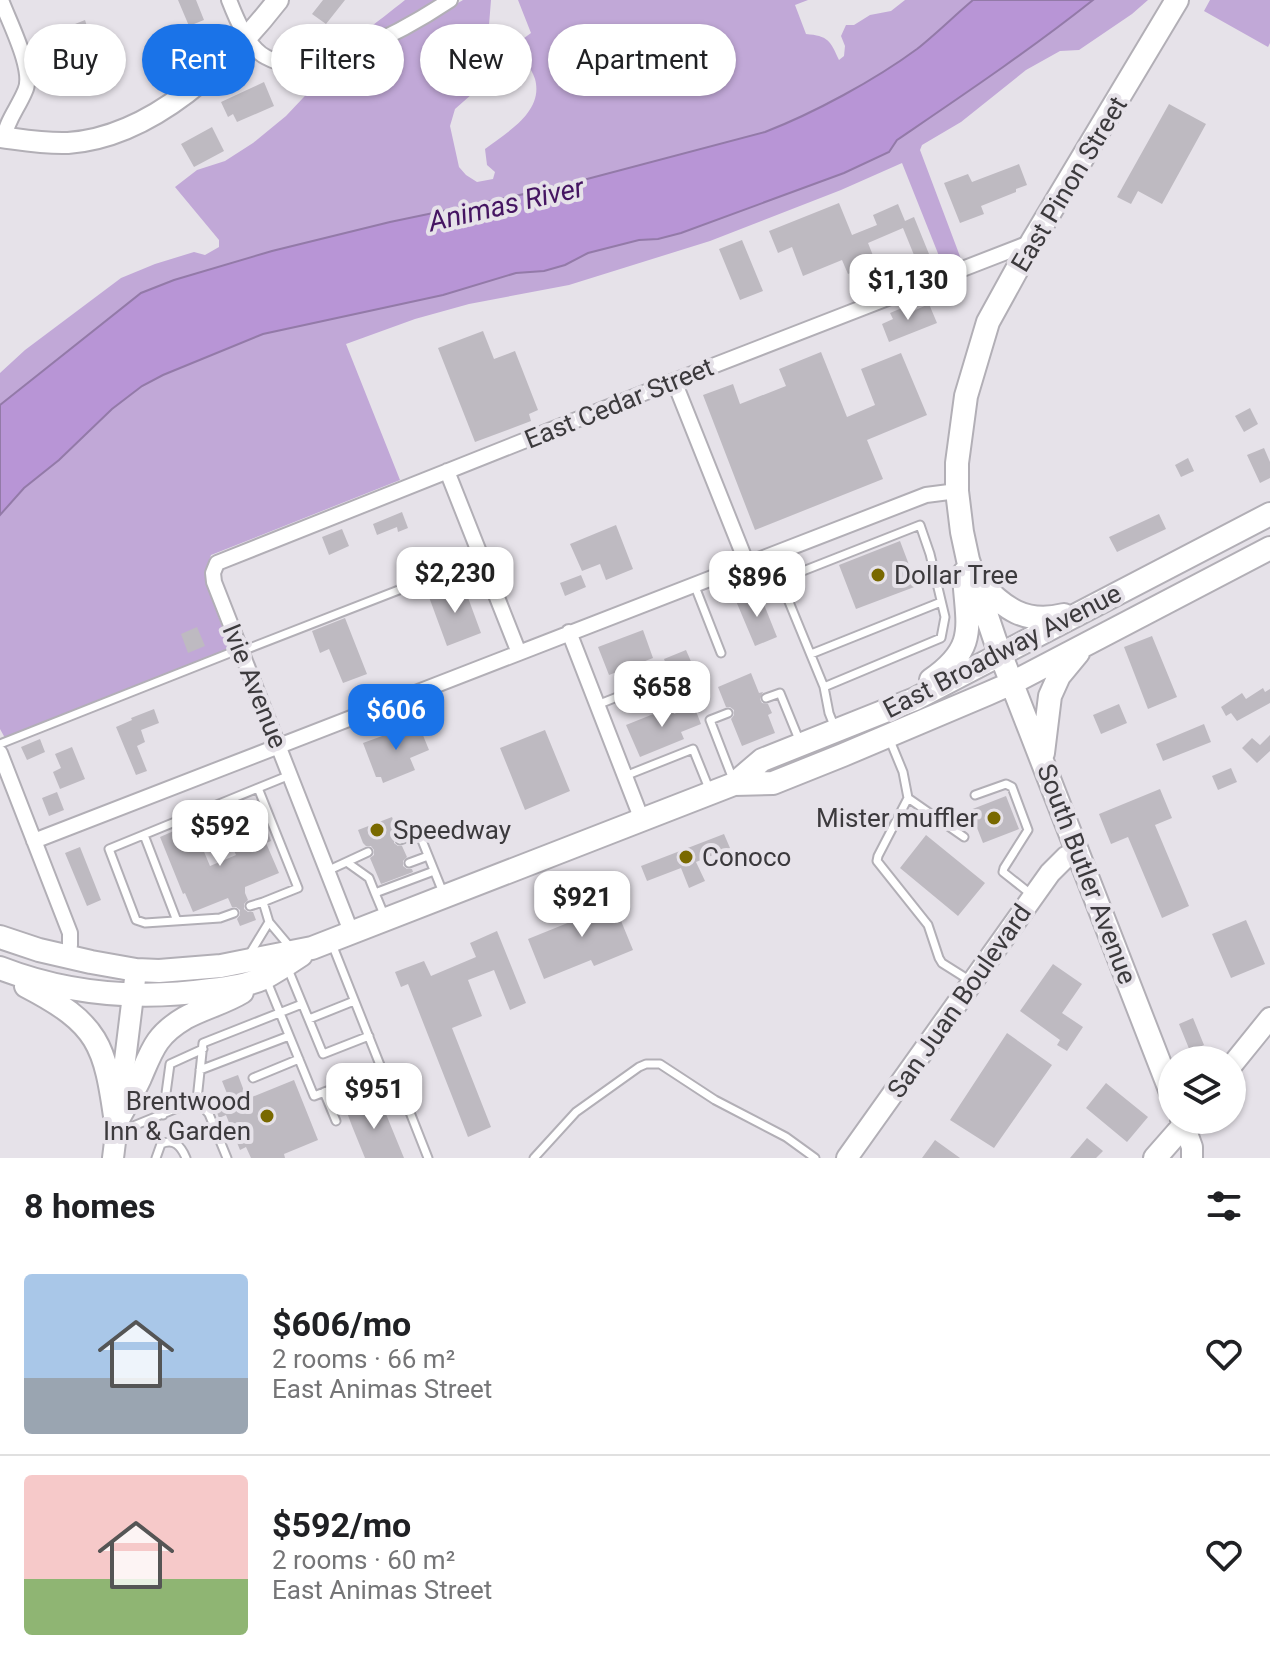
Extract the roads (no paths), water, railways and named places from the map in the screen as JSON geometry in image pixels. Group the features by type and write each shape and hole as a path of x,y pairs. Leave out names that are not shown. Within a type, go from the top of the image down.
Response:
{"main road":[{"path":"255,27 278,0"},
{"name":"East Pinon Street","path":"1000,654 962,532 957,491 957,463 966,396 975,362 988,322 1032,242 1177,0"},
{"path":"2,132 44,143 69,143 132,125 182,96"},
{"name":"East Broadway Avenue","path":"0,970 56,985 133,995 207,990 264,978 315,948 734,784 762,760 915,699 1270,514"},
{"path":"893,708 952,664 962,650 968,624 962,532"},
{"name":"East Broadway Avenue","path":"734,784 773,783 1012,683 1270,548"},
{"path":"974,576 996,599 1030,617 1057,617 1092,606"},
{"path":"1042,758 1050,696 1059,676 1085,645"},
{"name":"South Butler Avenue","path":"1000,654 1158,1059"},
{"name":"San Juan Boulevard","path":"847,1158 1033,896 1060,863 1078,851"},
{"name":"East Broadway Avenue","path":"0,937 67,957 136,970 159,971 187,970 315,948"},
{"path":"0,970 61,1005 88,1029 103,1053 110,1078 116,1128"},
{"path":"113,1158 136,970"},
{"path":"116,1128 149,1055 163,1035 183,1019 229,1000 264,978"},
{"path":"1246,1048 1270,1018"},
{"path":"1155,1158 1174,1134"},
{"path":"1189,1134 1197,1154"}],"street":[{"path":"1,0 25,63 28,80 27,89 2,132"},
{"path":"229,0 240,24"},
{"path":"255,46 264,57 273,60 316,63 374,42 450,0"},
{"name":"East Cedar Street","path":"213,573 217,563 1032,242"},
{"path":"674,381 747,564"},
{"path":"447,471 519,653"},
{"path":"34,841 926,495 957,491"},
{"name":"Ivie Avenue","path":"213,573 327,871 315,948"},
{"path":"569,632 642,820"},
{"path":"0,753 70,933 67,957"}],"lane":[{"path":"824,687 941,638 945,617 920,525 780,580 824,687 836,731"},
{"path":"0,744 481,558"},
{"path":"694,584 721,653"},
{"path":"811,654 941,602"},
{"path":"597,705 655,682"},
{"path":"766,698 780,693 800,744"},
{"path":"728,713 710,720 734,784"},
{"path":"888,736 903,772 908,798 877,861 928,925 942,963 972,982"},
{"path":"625,776 693,749 711,793"},
{"path":"234,913 220,918 145,923 136,920 109,849 290,775"},
{"path":"975,795 1006,784 1012,787 1028,830 1003,872 1033,896"},
{"path":"250,906 298,888 258,788"},
{"path":"908,798 964,837"},
{"path":"400,840 419,833 445,897"},
{"path":"144,835 177,921"},
{"path":"327,871 368,852"},
{"path":"409,863 428,856"},
{"path":"348,863 373,876 375,893 386,920"},
{"path":"375,893 434,871"},
{"path":"263,902 269,922 315,948 354,1001 382,1070 398,1082 428,1158"},
{"path":"246,960 269,922"},
{"path":"315,948 302,1004 323,1054 369,1036"},
{"path":"264,978 314,1096 382,1070"},
{"path":"309,1019 354,1001"},
{"path":"227,1158 209,1114 197,1100 203,1043 302,1004"},
{"path":"200,1070 289,1036"},
{"path":"163,1115 170,1064 203,1049"},
{"path":"253,1078 299,1059"},
{"path":"534,1158 576,1112 639,1067 654,1063 715,1100 786,1137 815,1158"},
{"path":"324,1092 336,1121"},
{"path":"116,1128 163,1115 197,1100"},
{"path":"156,1158 161,1144 167,1142 181,1147 186,1158"}],"water":[{"name":"Animas River","path":"973,0 1093,0 897,140 889,152 844,173 681,233 588,253 544,271 516,273 443,295 263,334 163,375 142,386 112,409 59,460 24,488 0,515 0,405 141,293 272,251 390,222 553,188 765,132 824,106 882,72 917,49"}],"place":[{"name":"Dollar Tree","path":"878,575"},
{"name":"Mister muffler","path":"994,818"},
{"name":"Speedway","path":"377,830"},
{"name":"Conoco","path":"686,857"},
{"name":"Brentwood Inn & Garden","path":"267,1116"}]}
